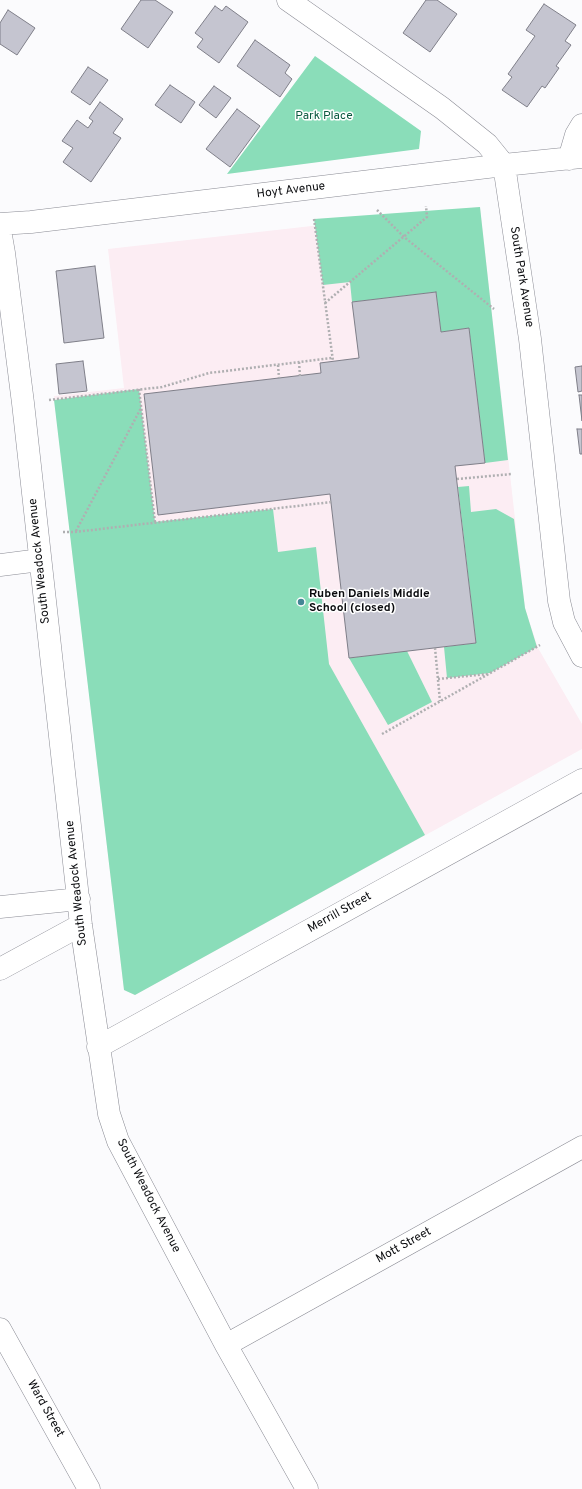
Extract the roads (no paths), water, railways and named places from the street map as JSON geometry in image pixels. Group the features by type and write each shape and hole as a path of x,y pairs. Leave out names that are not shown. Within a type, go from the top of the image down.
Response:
{"street":[{"path":"288,0 442,108 487,144 504,165"},
{"path":"576,158 576,135 582,125"},
{"name":"Hoyt Avenue","path":"0,224 31,222 504,165 576,158"},
{"name":"South Park Avenue","path":"504,165 530,338 559,601 564,622 582,656"},
{"name":"South Weadock Avenue","path":"0,230 21,387 81,925 109,1114 118,1141 226,1345 307,1489"},
{"path":"0,565 40,560"},
{"name":"Merrill Street","path":"98,1047 582,780"},
{"path":"0,907 79,899"},
{"path":"0,969 81,925"},
{"name":"Mott Street","path":"226,1345 582,1147"},
{"name":"Ward Street","path":"0,1329 89,1489"}],"place":[{"name":"Ruben Daniels Middle School (closed)","path":"301,602"}],"park label":[{"name":"Park Place","path":"324,117"}]}
